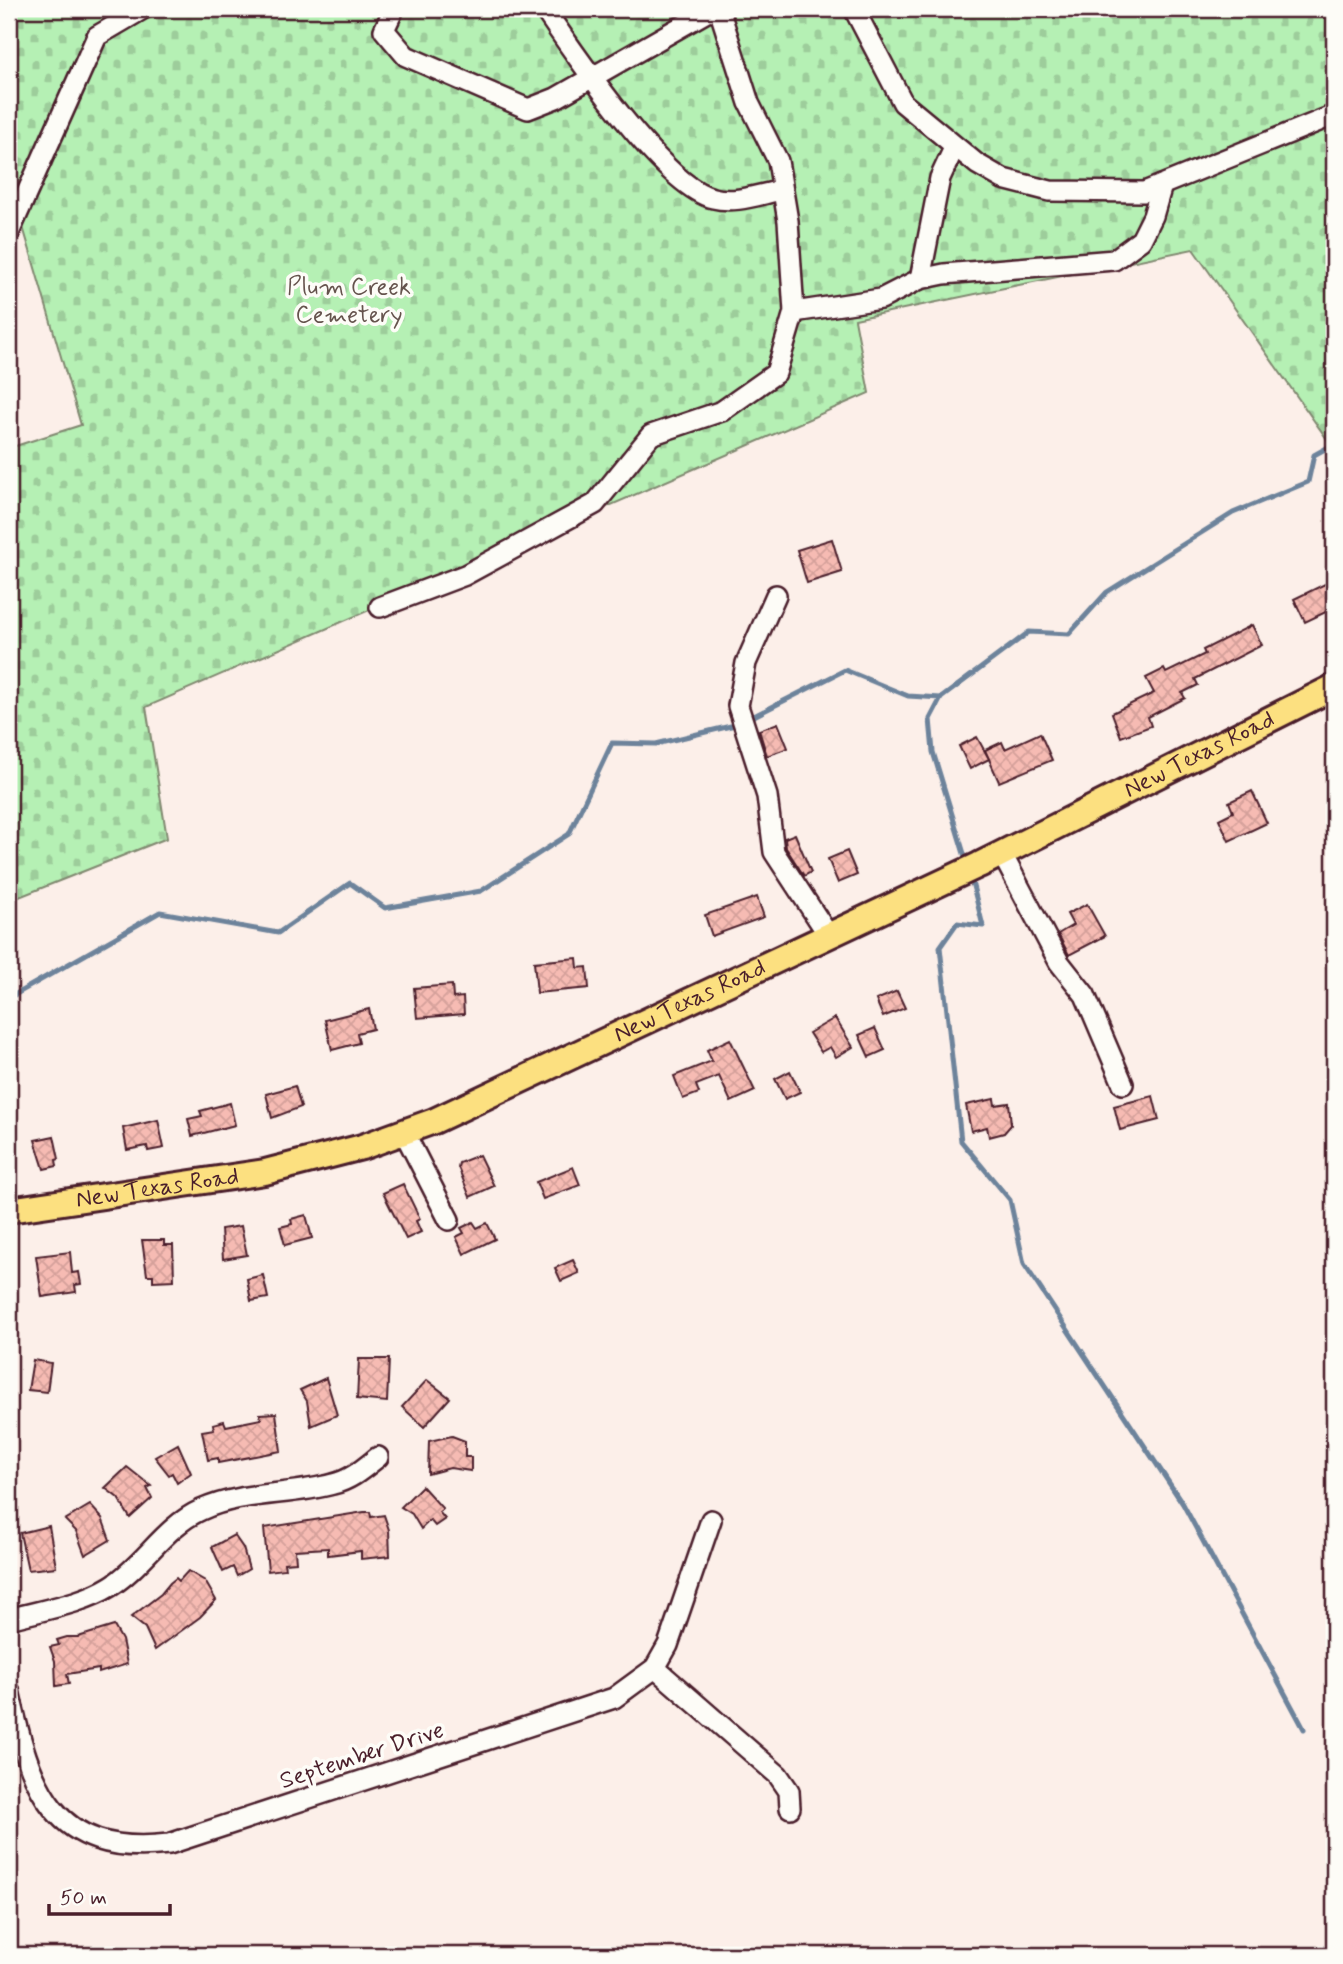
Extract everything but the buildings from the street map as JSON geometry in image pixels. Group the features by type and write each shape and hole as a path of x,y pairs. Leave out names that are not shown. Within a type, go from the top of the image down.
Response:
{"main road":[{"name":"New Texas Road","path":"9,1210 265,1172 362,1147 434,1121 1002,854 1334,687"}],"street":[{"path":"9,233 97,36 143,9"},
{"path":"394,9 384,30 406,56 528,109 712,9"},
{"path":"544,9 591,77 642,140 698,193 731,200 782,190"},
{"path":"380,607 465,575 595,504 651,435 723,411 776,373 794,312 788,221 778,161 749,103 719,9"},
{"path":"854,9 903,103 954,148 1003,180 1050,191 1144,192 1334,115"},
{"path":"920,279 940,178 954,148"},
{"path":"794,312 881,299 920,279 1114,260 1141,240 1153,216 1162,185"},
{"path":"776,595 746,663 738,706 767,796 774,852 829,936"},
{"path":"1002,854 1059,962 1084,995 1124,1084"},
{"path":"404,1132 449,1220"},
{"path":"9,1619 88,1597 110,1586 177,1526 200,1510 229,1501 333,1484 356,1475 378,1457"},
{"name":"September Drive","path":"9,1690 32,1776 49,1806 76,1830 110,1844 135,1848 169,1844 614,1698 655,1668 668,1645 711,1520"},
{"path":"655,1668 778,1775 789,1791 790,1808"}],"green space":[{"name":"Plum Creek Cemetery","path":"9,9 1334,9 1334,449 1193,249 855,319 869,393 146,707 167,838 9,901 9,448 81,425 9,179"}],"waterway":[{"path":"965,857 933,752 930,719 941,698 1029,632 1069,634 1107,592 1233,513 1308,482 1314,455 1334,444"},
{"path":"748,719 845,670 908,696 941,698"},
{"path":"9,998 160,912 278,933 350,883 385,908 481,891 569,834 612,743 656,744 739,724"},
{"path":"972,882 983,926 957,923 940,947 961,1141 1010,1200 1024,1264 1183,1504 1304,1729"}]}
